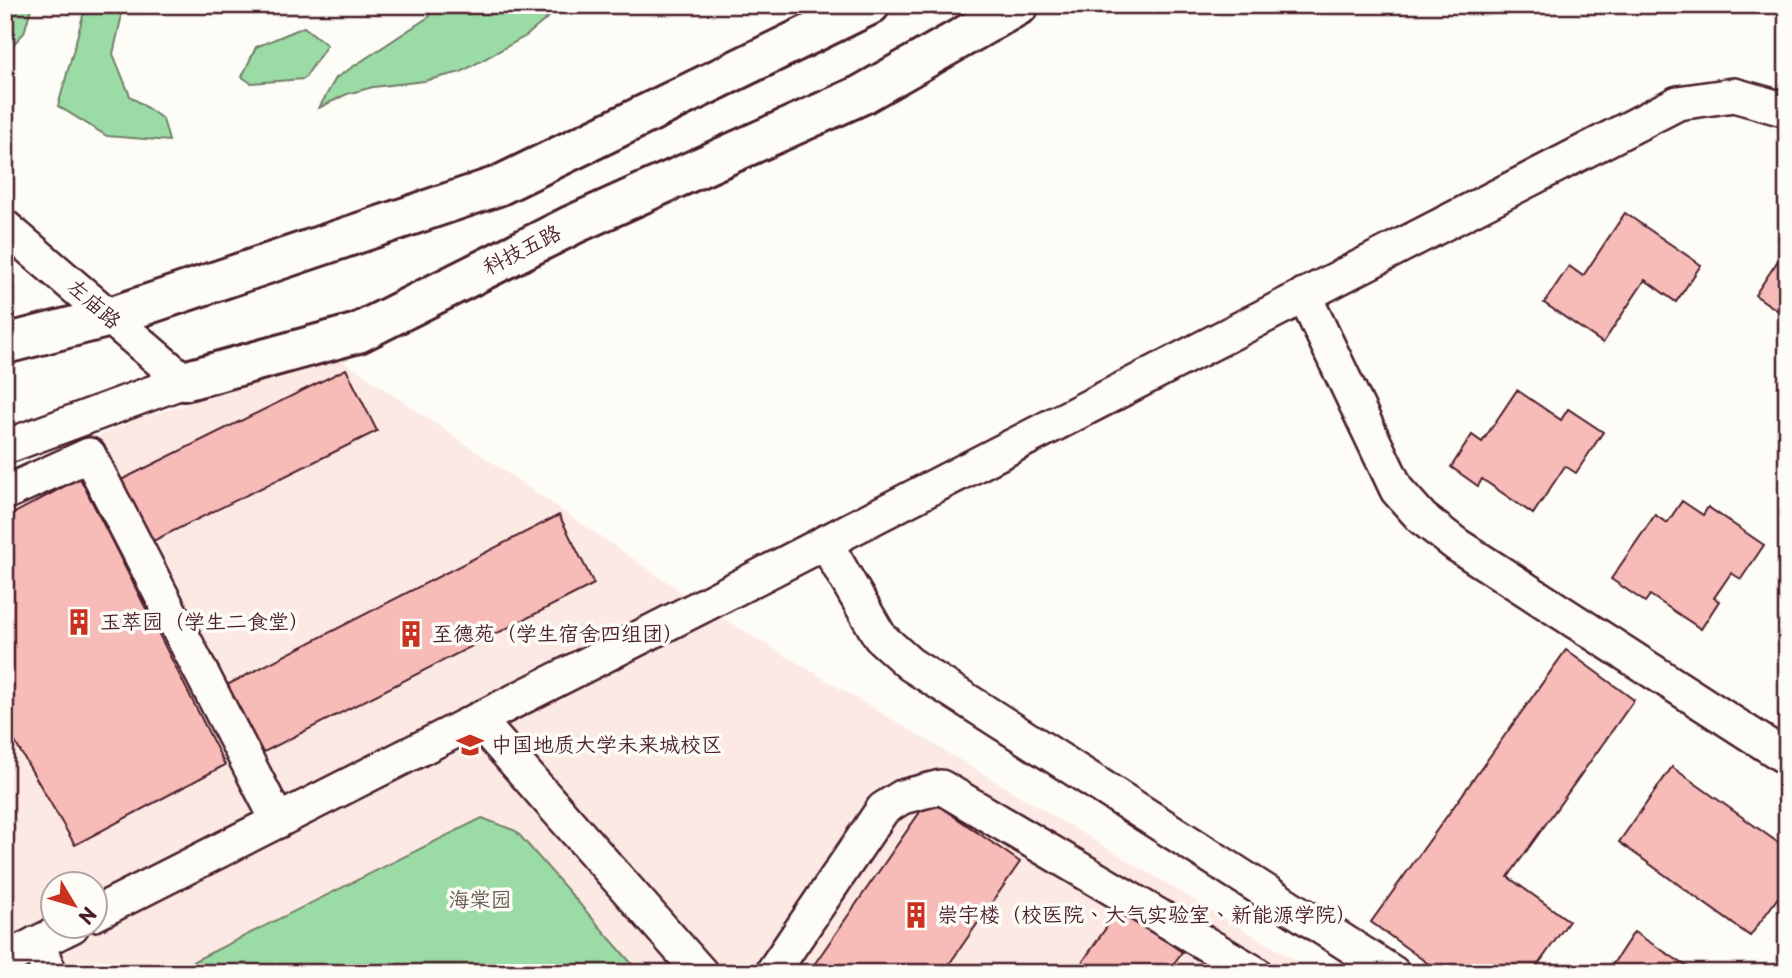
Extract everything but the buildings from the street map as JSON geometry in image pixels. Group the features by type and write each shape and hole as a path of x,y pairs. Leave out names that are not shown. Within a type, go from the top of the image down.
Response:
{"main road":[{"path":"5,344 110,317 498,186 870,5"},
{"name":"科技五路","path":"184,381 358,333 572,225 861,95 1019,5"}],"street":[{"path":"108,907 478,720 1678,103 1734,95 1787,110"},
{"name":"左庙路","path":"5,227 184,381"},
{"path":"1304,295 1397,490 1422,517 1457,545 1787,758"},
{"name":"科技五路","path":"5,447 184,381"},
{"path":"5,494 89,455 278,821"},
{"path":"824,542 880,637 910,664 1393,973"},
{"path":"478,720 701,973"},
{"path":"772,973 883,809 902,797 941,787 1255,973"},
{"path":"5,959 43,940"},
{"path":"37,943 50,973"}],"shaded area":[{"name":"中国地质大学未来城校区","path":"339,358 702,606 1316,973 5,973 5,476 137,419"}],"green space":[{"path":"5,5 32,5 24,33 5,56"},
{"path":"86,5 120,5 121,19 113,54 130,96 163,119 169,141 107,136 58,106"},
{"path":"427,5 563,5 526,36 461,72 424,81 373,87 347,94 319,108 336,78 430,16"},
{"path":"304,27 327,45 304,79 251,83 242,77 256,47"},
{"name":"海棠园","path":"482,818 516,831 640,973 170,973"}],"place":[{"name":"玉萃园（学生二食堂）","path":"79,622"},
{"name":"至德苑（学生宿舍四组团）","path":"411,634"},
{"name":"中国地质大学未来城校区","path":"470,745"},
{"name":"崇宇楼（校医院、大气实验室、新能源学院）","path":"916,915"}]}
